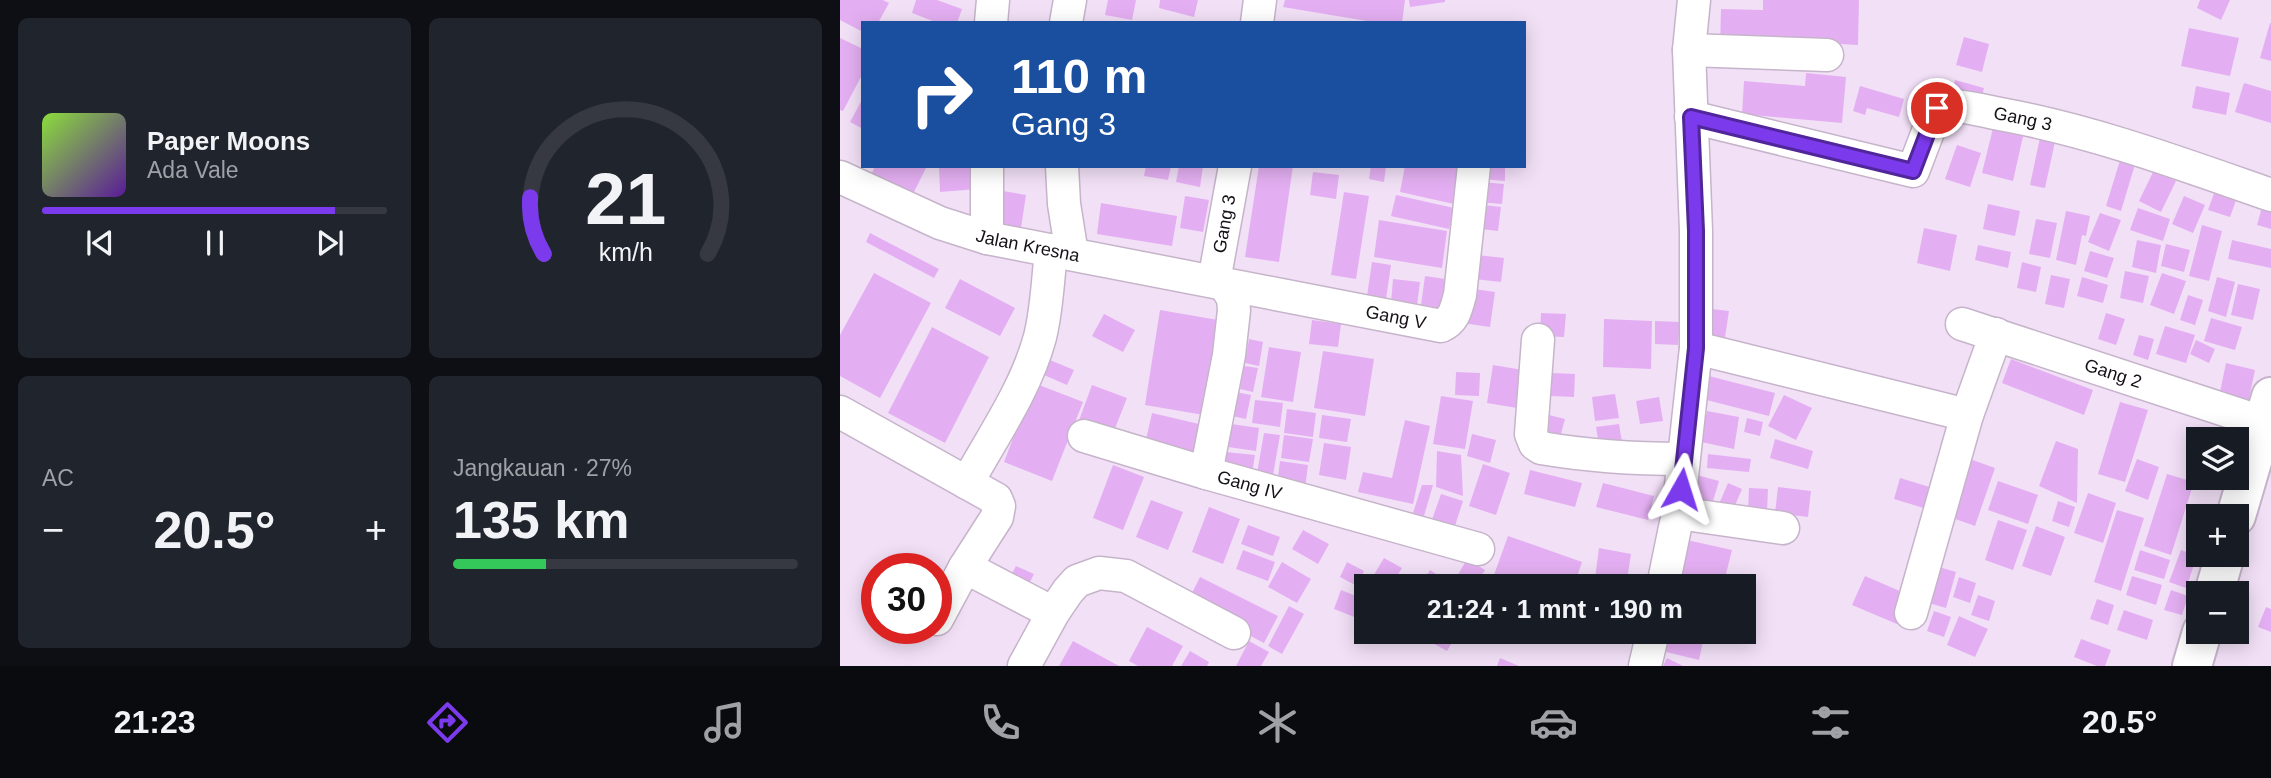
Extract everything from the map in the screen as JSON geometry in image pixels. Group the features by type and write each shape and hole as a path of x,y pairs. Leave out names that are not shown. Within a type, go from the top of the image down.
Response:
{"highway":[{"path":"2240,504 2269,415"},
{"path":"2192,666 2198,644"}],"street":[{"path":"991,21 993,0"},
{"path":"1066,21 1070,0"},
{"path":"1257,21 1261,0"},
{"path":"1665,574 1678,513 1696,348 1696,231 1689,50 1694,0"},
{"path":"1689,50 1827,55"},
{"name":"Gang 3","path":"1691,117 1913,171 1937,108 1951,105 2028,119 2090,135 2271,195"},
{"path":"987,168 987,237"},
{"path":"967,483 1030,367 1040,336 1046,303 1061,252 1064,204 1062,168"},
{"name":"Gang 3","path":"1220,283 1235,168"},
{"name":"Gang V","path":"1220,283 1441,326 1449,322 1454,314 1460,295 1474,168"},
{"name":"Jalan Kresna","path":"840,177 940,223 987,237 1220,283"},
{"name":"Gang IV","path":"1220,283 1233,298 1234,310 1229,355 1206,473 1478,549"},
{"name":"Gang 2","path":"1962,324 2269,415"},
{"path":"1911,613 1967,415 1996,334"},
{"path":"1538,340 1531,434 1535,444 1541,448 1592,455 1684,459"},
{"path":"1696,348 1967,415"},
{"path":"840,412 996,499 999,506 997,517 952,592"},
{"path":"1084,436 1206,473"},
{"path":"1678,513 1783,528"},
{"path":"965,567 1052,613"},
{"path":"1024,666 1052,613 1077,581 1099,573 1126,576 1234,633"},
{"path":"1645,666 1650,644"}],"building":[{"path":"840,0 883,0 889,3 879,21 861,21 861,31 840,20"},
{"path":"916,0 937,0 962,9 958,21 933,21 912,13"},
{"path":"1108,0 1136,0 1132,20 1105,15"},
{"path":"1160,0 1198,0 1194,17 1159,8"},
{"path":"1285,0 1405,0 1402,21 1367,21 1283,7"},
{"path":"1409,0 1445,0 1445,2 1410,7"},
{"path":"1763,0 1859,0 1858,45 1822,43 1720,49 1721,9 1763,10"},
{"path":"2200,0 2230,0 2221,20 2197,8"},
{"path":"2271,23 2271,61 2260,58"},
{"path":"2189,28 2239,38 2230,76 2181,66"},
{"path":"1964,37 1989,44 1982,72 1956,65"},
{"path":"840,38 861,48 861,77 843,111 840,110"},
{"path":"1806,73 1846,77 1842,123 1742,114 1744,81 1805,86"},
{"path":"1955,80 1984,88 1980,104 1951,97"},
{"path":"2244,83 2271,91 2271,123 2235,112"},
{"path":"1860,86 1904,99 1899,117 1867,108 1865,115 1853,111"},
{"path":"2196,86 2230,93 2226,115 2192,108"},
{"path":"861,102 861,128 850,122"},
{"path":"1994,124 2024,132 2013,181 1982,173"},
{"path":"2041,133 2056,137 2045,188 2030,185"},
{"path":"1957,145 1981,153 1970,187 1945,179"},
{"path":"2121,157 2136,161 2121,211 2106,206"},
{"path":"874,168 926,168 913,194 872,173"},
{"path":"939,168 976,168 978,189 940,192"},
{"path":"1146,168 1171,168 1168,180 1144,176"},
{"path":"1179,168 1203,168 1200,187 1176,182"},
{"path":"1259,168 1293,168 1279,262 1245,257"},
{"path":"1371,168 1386,168 1384,182 1369,179"},
{"path":"1405,168 1462,168 1454,204 1400,192"},
{"path":"1482,168 1505,168 1505,181 1481,179"},
{"path":"2154,170 2176,181 2161,212 2139,201"},
{"path":"1313,172 1339,175 1336,199 1310,195"},
{"path":"1481,182 1504,184 1502,204 1479,202"},
{"path":"2217,185 2239,192 2230,217 2208,210"},
{"path":"1003,191 1026,195 1021,228 997,224"},
{"path":"1344,192 1369,196 1356,279 1331,275"},
{"path":"1396,195 1454,208 1449,229 1391,216"},
{"path":"1185,196 1209,200 1203,232 1180,228"},
{"path":"2184,196 2205,205 2193,233 2172,224"},
{"path":"1101,203 1177,216 1172,246 1097,234"},
{"path":"1475,204 1501,207 1498,231 1472,228"},
{"path":"1988,204 2020,211 2015,236 1983,229"},
{"path":"2262,207 2271,209 2271,229 2257,225"},
{"path":"2138,208 2170,219 2163,241 2130,230"},
{"path":"2066,211 2090,216 2086,236 2082,235 2076,265 2056,260"},
{"path":"2100,213 2121,220 2109,251 2088,242"},
{"path":"2036,219 2057,223 2050,258 2029,254"},
{"path":"1379,220 1447,231 1442,268 1374,257"},
{"path":"2202,225 2222,231 2209,281 2189,276"},
{"path":"1924,228 1957,235 1950,271 1917,263"},
{"path":"870,233 939,269 934,278 866,242"},
{"path":"2137,240 2161,245 2156,273 2132,267"},
{"path":"2232,240 2271,249 2271,268 2228,259"},
{"path":"2166,244 2190,250 2184,272 2161,266"},
{"path":"1978,245 2011,252 2008,268 1975,260"},
{"path":"2090,251 2114,258 2107,278 2084,271"},
{"path":"1477,255 1504,258 1501,282 1474,279"},
{"path":"1372,262 1391,265 1386,299 1367,296"},
{"path":"2022,262 2041,267 2036,292 2017,288"},
{"path":"2125,271 2149,276 2143,303 2120,298"},
{"path":"874,273 931,303 880,398 840,376 840,335"},
{"path":"2162,273 2186,281 2174,314 2150,305"},
{"path":"2051,275 2070,279 2064,308 2045,304"},
{"path":"1425,276 1452,280 1448,315 1420,312"},
{"path":"2082,277 2108,285 2103,303 2077,296"},
{"path":"2217,277 2235,282 2226,317 2208,311"},
{"path":"960,279 1015,308 1000,336 945,308"},
{"path":"1393,279 1420,282 1417,306 1391,303"},
{"path":"2238,284 2260,289 2253,320 2231,315"},
{"path":"1467,288 1495,292 1490,327 1462,323"},
{"path":"2188,295 2203,300 2195,325 2180,320"},
{"path":"1712,309 1729,311 1724,344 1707,341"},
{"path":"1160,310 1218,320 1204,415 1145,405"},
{"path":"1541,313 1566,314 1564,337 1540,336"},
{"path":"2106,313 2125,319 2116,345 2098,339"},
{"path":"1104,314 1135,330 1123,352 1092,336"},
{"path":"2211,318 2242,327 2235,350 2204,341"},
{"path":"1604,319 1652,321 1651,369 1603,367"},
{"path":"1312,320 1341,324 1338,347 1309,344"},
{"path":"1655,321 1680,322 1678,345 1655,344"},
{"path":"2165,326 2195,335 2186,363 2156,354"},
{"path":"932,327 989,357 945,443 888,413"},
{"path":"2139,335 2154,339 2148,360 2133,355"},
{"path":"1249,339 1263,342 1259,366 1245,363"},
{"path":"2196,340 2215,349 2209,363 2190,354"},
{"path":"1269,347 1301,352 1293,402 1261,397"},
{"path":"1323,351 1374,359 1365,416 1314,408"},
{"path":"2011,359 2093,390 2084,415 2002,383"},
{"path":"1050,360 1074,370 1067,385 1044,375"},
{"path":"2226,363 2255,370 2248,403 2219,397"},
{"path":"1493,365 1523,370 1517,408 1487,403"},
{"path":"1244,366 1258,368 1253,392 1240,389"},
{"path":"1456,372 1480,373 1479,396 1455,395"},
{"path":"1551,373 1575,374 1574,397 1550,396"},
{"path":"1701,374 1775,393 1769,416 1695,397"},
{"path":"1034,383 1083,402 1052,481 1004,462"},
{"path":"1092,385 1127,398 1112,436 1078,423"},
{"path":"1236,392 1251,395 1246,419 1232,416"},
{"path":"1615,394 1619,418 1595,421 1592,397"},
{"path":"1784,395 1812,408 1796,440 1768,426"},
{"path":"1441,396 1473,401 1465,449 1433,444"},
{"path":"1659,397 1663,421 1640,424 1636,401"},
{"path":"1255,400 1283,403 1280,427 1252,423"},
{"path":"2120,402 2148,410 2125,482 2098,474"},
{"path":"1287,409 1316,413 1313,437 1284,433"},
{"path":"1707,411 1739,417 1734,449 1701,442"},
{"path":"1152,413 1199,424 1193,454 1145,444"},
{"path":"1541,413 1565,419 1559,441 1536,435"},
{"path":"1322,415 1351,419 1347,442 1319,438"},
{"path":"1747,418 1763,422 1760,436 1744,432"},
{"path":"1405,420 1430,426 1413,504 1358,492 1363,472 1392,478"},
{"path":"1231,424 1259,428 1256,451 1228,447"},
{"path":"1619,424 1623,448 1600,451 1596,427"},
{"path":"1264,433 1280,435 1272,481 1256,479"},
{"path":"1472,434 1496,440 1490,463 1467,456"},
{"path":"1284,435 1313,439 1309,462 1281,458"},
{"path":"1775,439 1813,451 1808,469 1770,458"},
{"path":"2056,441 2078,449 2077,503 2039,486"},
{"path":"1324,443 1351,447 1346,480 1319,475"},
{"path":"1437,451 1461,455 1463,496 1436,487"},
{"path":"1226,452 1255,455 1251,479 1223,475"},
{"path":"1708,454 1751,459 1749,472 1707,468"},
{"path":"1967,458 1995,468 1975,526 1947,516"},
{"path":"2137,459 2159,467 2148,500 2125,491"},
{"path":"1280,461 1308,465 1305,489 1277,485"},
{"path":"1483,464 1510,473 1496,515 1469,506"},
{"path":"1113,465 1144,477 1123,530 1093,518"},
{"path":"1530,470 1582,483 1575,507 1524,494"},
{"path":"1693,474 1719,481 1711,508 1685,501"},
{"path":"2167,474 2186,480 2186,490 2191,490 2171,555 2144,546"},
{"path":"1900,478 1933,488 1927,509 1894,499"},
{"path":"1998,481 2038,495 2028,524 1988,510"},
{"path":"1603,483 1654,496 1648,520 1596,507"},
{"path":"1728,483 1742,489 1733,510 1719,504"},
{"path":"1422,485 1433,485 1424,516 1413,513"},
{"path":"1778,487 1811,491 1808,517 1775,513"},
{"path":"1749,488 1768,489 1767,512 1748,512"},
{"path":"2088,493 2116,503 2103,543 2074,533"},
{"path":"1441,494 1463,501 1452,535 1429,528"},
{"path":"1151,500 1183,512 1168,550 1136,537"},
{"path":"2058,501 2075,507 2069,527 2052,521"},
{"path":"1209,507 1240,519 1223,564 1192,552"},
{"path":"2117,510 2144,518 2121,591 2094,582"},
{"path":"1998,520 2027,530 2013,570 1985,560"},
{"path":"1248,525 1280,537 1273,556 1241,544"},
{"path":"2036,526 2065,537 2051,576 2022,566"},
{"path":"1303,530 1329,544 1318,564 1292,549"},
{"path":"1508,536 1582,562 1578,574 1494,574"},
{"path":"1687,540 1732,550 1726,574 1680,574"},
{"path":"1599,548 1631,554 1628,574 1596,574"},
{"path":"1243,550 1275,562 1268,581 1236,569"},
{"path":"2140,550 2170,560 2164,579 2134,570"},
{"path":"2181,550 2186,552 2186,567 2193,567 2188,581 2186,581 2186,588 2169,582"},
{"path":"1384,558 1402,568 1398,574 1374,574"},
{"path":"1467,559 1485,570 1482,574 1458,574"},
{"path":"1282,562 1311,579 1297,603 1268,587"},
{"path":"1347,562 1364,571 1363,574 1354,574 1354,584 1340,577"},
{"path":"1016,566 1034,574 1026,590 1008,581"},
{"path":"1939,567 1956,572 1946,608 1929,603"},
{"path":"1865,576 1909,595 1897,624 1852,605"},
{"path":"2132,576 2162,585 2156,605 2126,595"},
{"path":"1200,577 1278,616 1264,643 1187,603"},
{"path":"1959,577 1976,583 1970,603 1953,597"},
{"path":"1341,590 1354,595 1354,617 1334,609"},
{"path":"2171,590 2186,595 2182,615 2164,610"},
{"path":"1978,595 1995,601 1989,621 1971,615"},
{"path":"2097,599 2114,605 2108,625 2090,619"},
{"path":"1289,606 1304,614 1282,654 1268,646"},
{"path":"2266,607 2271,609 2271,632 2258,627"},
{"path":"2124,610 2153,620 2147,640 2117,630"},
{"path":"1934,611 1951,617 1944,637 1927,631"},
{"path":"1959,616 1988,629 1975,657 1947,645"},
{"path":"1147,627 1183,646 1172,666 1138,666 1129,661"},
{"path":"2081,639 2111,650 2105,666 2097,666 2074,657"},
{"path":"1073,641 1119,666 1059,666"},
{"path":"1249,641 1269,652 1261,666 1236,666"},
{"path":"1434,644 1451,644 1447,651"},
{"path":"1655,644 1702,644 1699,660 1654,649"},
{"path":"1190,651 1209,662 1207,666 1181,666"},
{"path":"1500,658 1519,666 1497,666"},
{"path":"1667,658 1683,666 1663,666"}],"route":[{"path":"1681,489 1696,348 1696,231 1691,117 1913,171 1937,108"}]}
